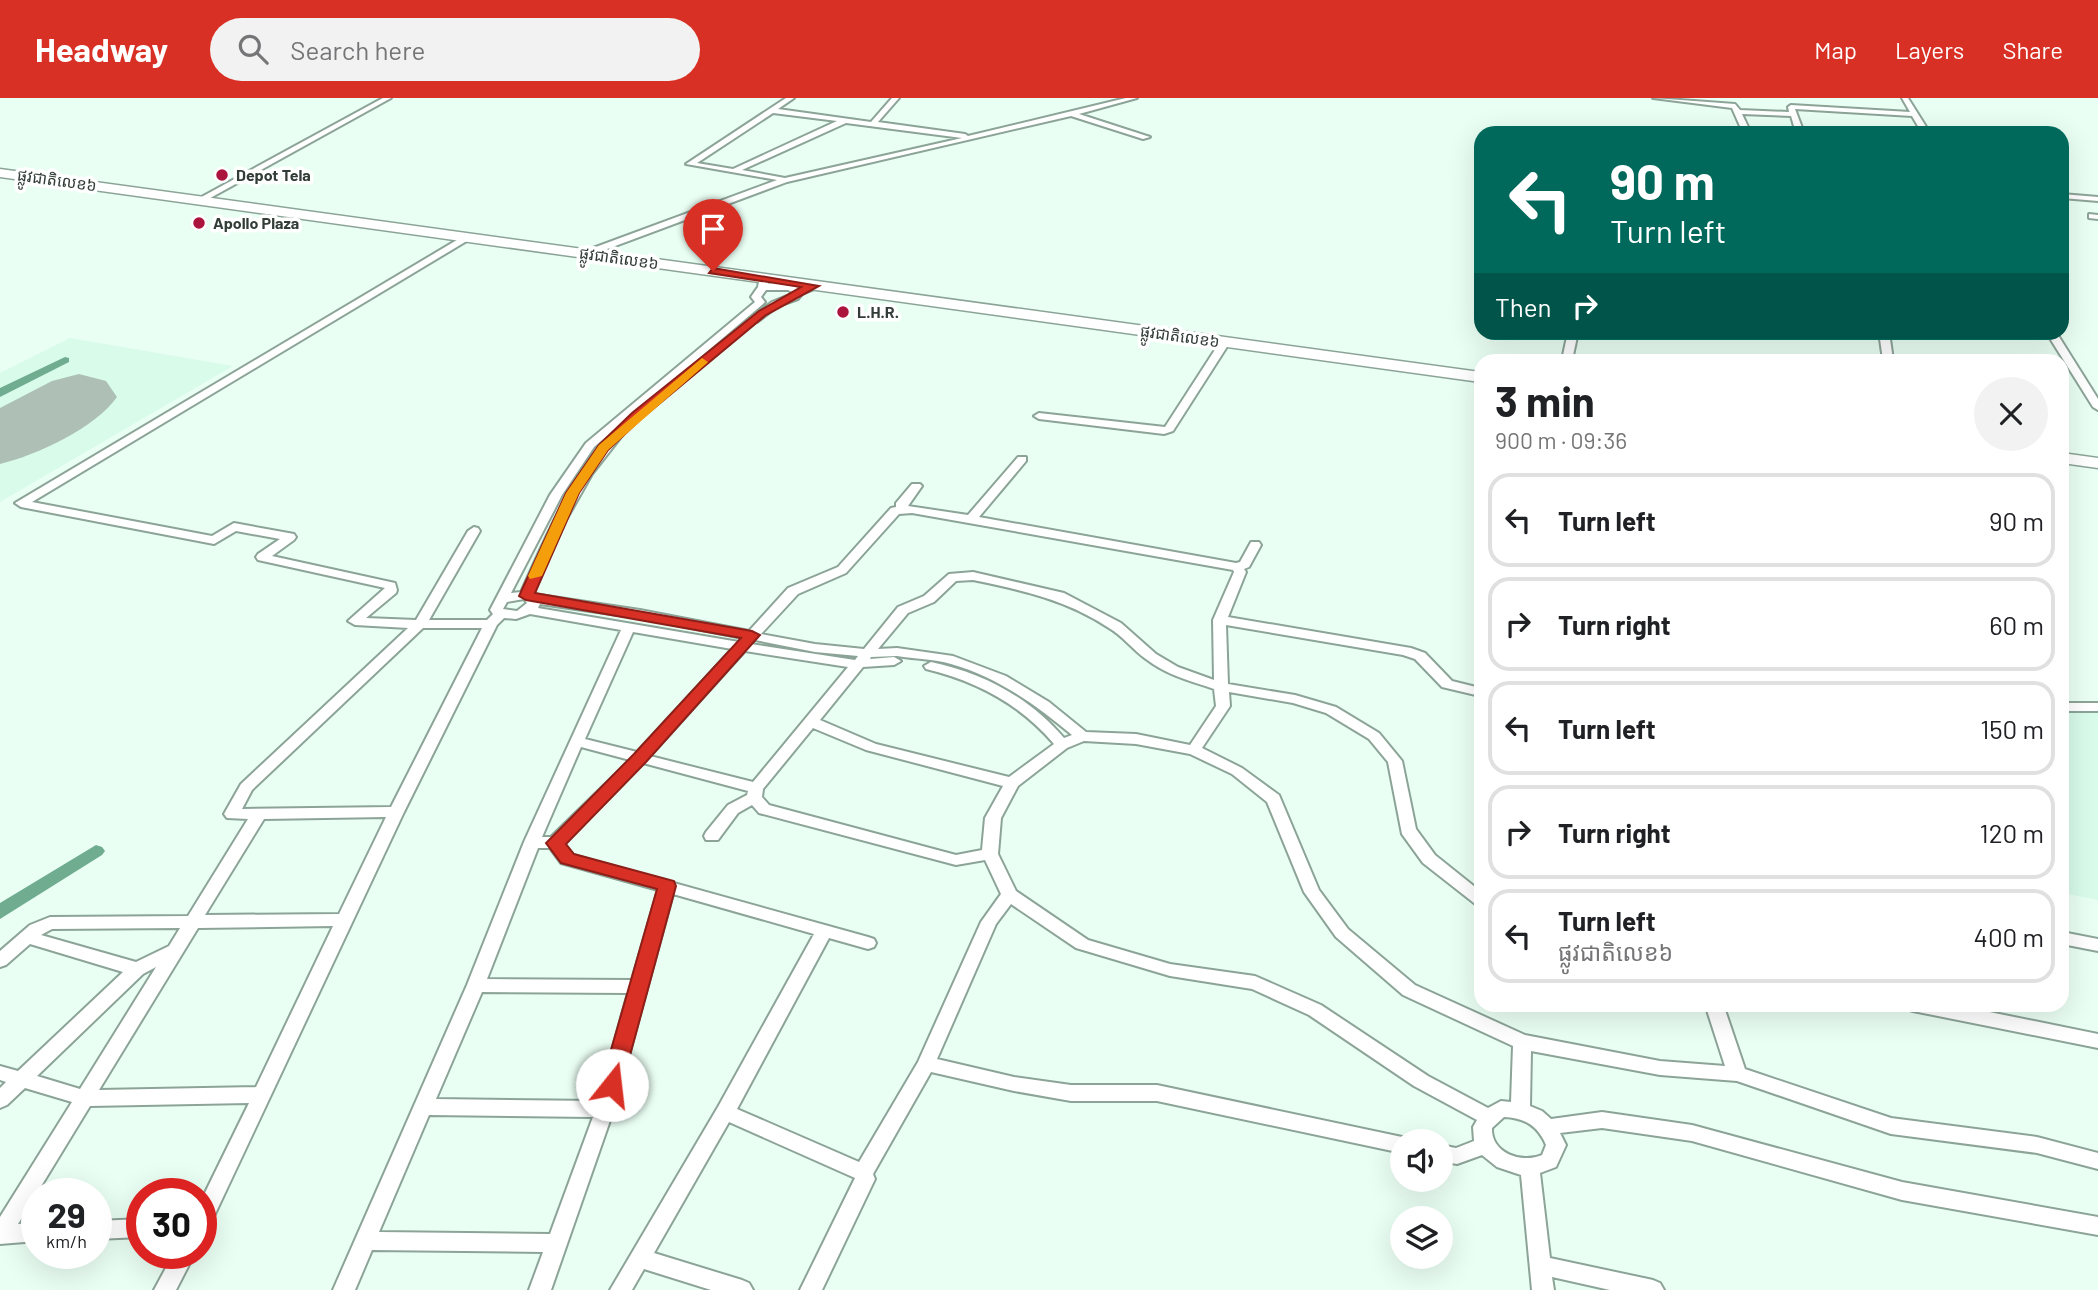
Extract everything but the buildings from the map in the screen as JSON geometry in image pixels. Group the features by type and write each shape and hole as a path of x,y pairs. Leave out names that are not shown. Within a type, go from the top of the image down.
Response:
{"highway":[{"name":"ផ្លូវជាតិលេខ៦","path":"2,172 588,253 806,289 1474,376"},
{"path":"2069,459 2098,463"}],"street":[{"path":"200,200 388,98"},
{"path":"785,180 690,164 791,98"},
{"path":"873,124 896,98"},
{"path":"588,253 785,180 1072,115 1134,98"},
{"path":"1656,98 1735,105 1791,114"},
{"path":"1905,98 1921,126"},
{"path":"1735,105 1744,126"},
{"path":"1797,126 1791,107 1912,114"},
{"path":"774,111 970,138"},
{"path":"1072,115 1146,137"},
{"path":"734,171 847,120"},
{"path":"2069,197 2098,199"},
{"path":"467,237 21,503 214,540 234,527 290,537 262,557 391,586 391,590 355,621 420,624 499,612 529,602 567,602 752,635 860,658 897,652 953,660 1001,679 1044,705 1082,736"},
{"path":"217,1189 396,812 556,495 590,445 761,302 756,297 763,282"},
{"path":"499,612 514,615 529,602 573,493 604,447 636,416 762,313 806,289"},
{"path":"1039,416 1164,431 1168,429 1225,342"},
{"path":"2069,361 2098,407"},
{"path":"590,445 604,447"},
{"path":"971,519 1022,459"},
{"path":"902,509 902,503 916,486"},
{"path":"532,842 555,843 640,758 793,591 842,570 895,511 902,509 971,519 1237,567 1245,564 1255,545"},
{"path":"396,812 232,814 246,787 420,624 474,531"},
{"path":"1194,750 1223,706 1220,620 1240,572 1237,567"},
{"path":"712,836 733,809 755,793 860,658 903,610 929,598 953,577 973,576 1059,596 1116,626 1151,657 1173,670 1221,687 1295,699 1331,710 1374,736 1395,761 1408,830 1429,859 1474,894"},
{"path":"529,602 739,648 896,661 946,669 993,688 1033,716 1062,745"},
{"path":"1220,620 1406,651 1420,656 1447,684 1474,691"},
{"path":"344,1290 476,985 532,842 623,636 631,626"},
{"path":"2069,707 2098,707"},
{"path":"811,722 871,747 1012,783"},
{"path":"1487,1116 1421,1081 1315,1010 1255,983 1170,970 1082,944 1009,895 989,854 993,818 1012,783 1062,745 1082,736 1136,739 1194,750 1237,771 1274,800 1312,892 1342,933 1409,990 1522,1042 1660,1068 1737,1074 1891,1126 2037,1145 2098,1161"},
{"path":"577,741 755,793 764,809 956,860 989,854"},
{"path":"1,1234 259,814"},
{"path":"555,843 567,859 868,943"},
{"path":"540,1290 605,1109 667,886"},
{"path":"863,1173 926,1063 989,922 1009,895"},
{"path":"0,961 36,929 50,923 345,920"},
{"path":"36,929 32,936 38,942 137,970"},
{"path":"621,1290 725,1112 824,931"},
{"path":"2069,939 2098,945"},
{"path":"0,1100 137,970 175,950"},
{"path":"476,985 639,987"},
{"path":"1717,1012 1737,1074"},
{"path":"1953,1012 2098,1041"},
{"path":"1520,1109 1522,1042"},
{"path":"926,1063 1014,1084 1071,1093 1157,1093 1390,1142"},
{"path":"0,1073 84,1098 262,1095"},
{"path":"424,1107 605,1109"},
{"path":"1501,1109 1520,1109 1536,1115 1549,1127 1556,1145 1549,1161 1530,1169 1503,1163 1485,1145 1480,1129 1487,1116 1501,1109"},
{"path":"725,1112 863,1173 865,1179 811,1290"},
{"path":"1549,1127 1602,1120 1692,1133 1902,1191 2098,1226"},
{"path":"1453,1155 1485,1145"},
{"path":"1530,1169 1543,1290"},
{"path":"1,1234 21,1233"},
{"path":"365,1241 555,1243"},
{"path":"639,1258 742,1290"},
{"path":"1541,1265 1653,1290"},
{"path":"165,1290 176,1269"}],"shaded area":[{"path":"70,338 233,366 0,502 0,373"},
{"path":"2069,711 2098,712 2098,900 2069,894"}],"waterway":[{"path":"0,393 65,360"},
{"path":"0,912 96,851"}],"runway":[{"path":"0,440 79,397"}],"slow traffic":[{"path":"535,576 573,493 604,447 636,416 702,362"}],"place":[{"name":"Depot Tela","path":"222,175"},
{"name":"Apollo Plaza","path":"199,223"},
{"name":"L.H.R.","path":"843,312"}],"route":[{"path":"612,1085 667,886 567,859 555,843 640,758 752,635 526,596 573,493 604,447 636,416 762,313 814,286 713,271"}]}
